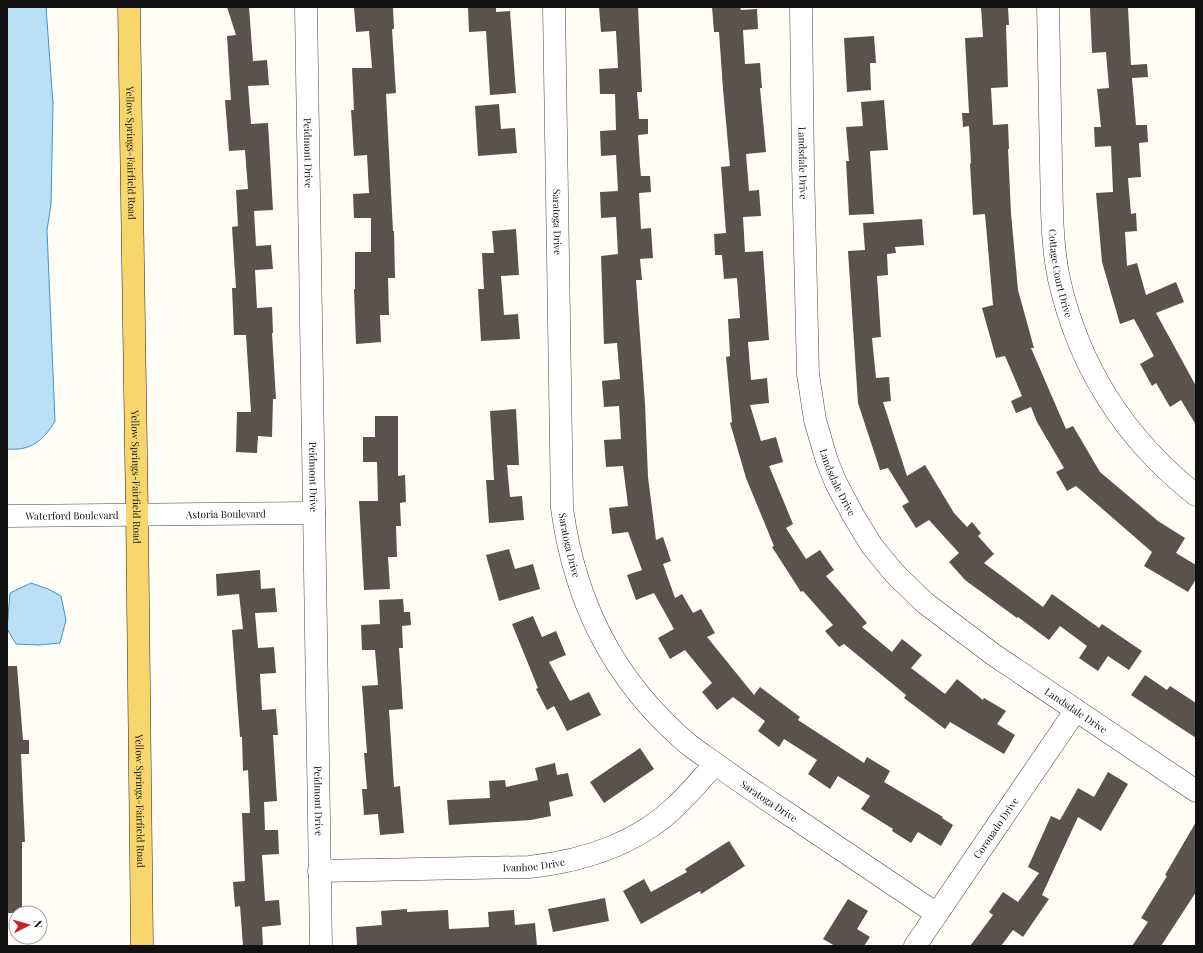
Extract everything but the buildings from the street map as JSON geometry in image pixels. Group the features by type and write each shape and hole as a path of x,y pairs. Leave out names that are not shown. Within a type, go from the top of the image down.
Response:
{"main road":[{"name":"Yellow Springs-Fairfield Road","path":"129,7 142,946"}],"street":[{"name":"Peidmont Drive","path":"306,7 320,946"},
{"name":"Saratoga Drive","path":"554,7 562,508 571,561 587,608 600,636 619,668 641,697 662,720 689,745 751,789 937,914"},
{"name":"Landsdale Drive","path":"801,7 808,374 815,420 827,461 836,483 872,546 895,574 925,603 994,655 1196,791"},
{"name":"Cottage Court Drive","path":"1048,7 1052,228 1059,278 1066,309 1076,338 1092,373 1111,405 1130,431 1153,457 1196,495"},
{"name":"Astoria Boulevard","path":"137,515 314,513"},
{"name":"Waterford Boulevard","path":"7,516 137,515"},
{"name":"Coronado Drive","path":"915,946 1076,710"},
{"name":"Ivanhoe Drive","path":"319,871 529,868 580,859 620,844 656,822 676,807 715,764"}],"water":[{"path":"7,7 46,7 53,104 51,204 47,230 55,421 46,434 36,443 23,448 15,449 7,449"},
{"path":"31,583 48,589 61,596 66,620 60,643 39,645 16,644 7,629 10,593"}]}
